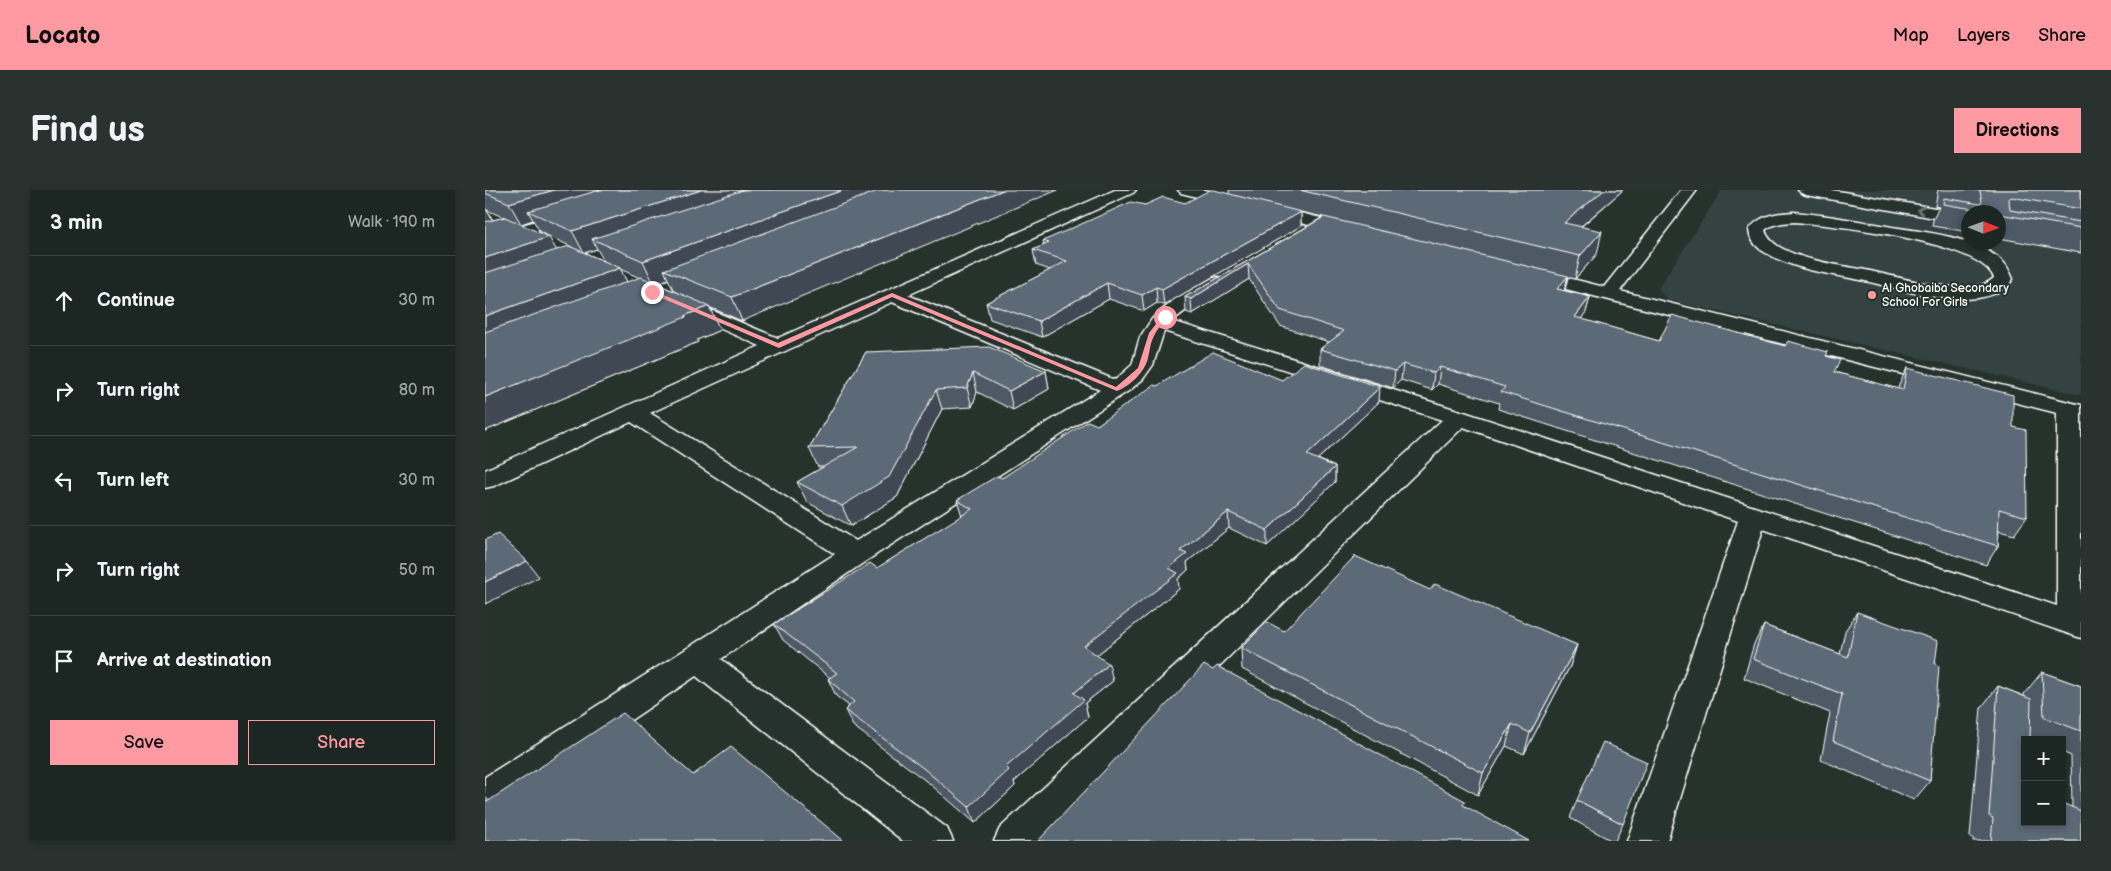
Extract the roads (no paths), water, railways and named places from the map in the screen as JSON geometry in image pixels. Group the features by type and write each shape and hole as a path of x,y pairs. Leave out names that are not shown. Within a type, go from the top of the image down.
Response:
{"street":[{"path":"485,480 1128,190"},
{"path":"1186,190 1369,235"},
{"path":"1608,294 1689,190"},
{"path":"1806,190 1961,218"},
{"path":"1857,225 1866,200"},
{"path":"485,242 584,212"},
{"path":"1794,217 1857,225 1957,245 1980,255 1997,266 2003,273 2004,279 2000,285 1977,292 1940,291 1804,262 1768,246 1758,236 1757,230 1761,225 1769,221 1794,217"},
{"path":"493,220 543,242"},
{"path":"1288,242 1321,223"},
{"path":"615,306 726,264"},
{"path":"1159,324 1459,418 2077,625 2075,410 1512,270"},
{"path":"485,798 856,554 1117,389 1135,376 1141,368 1147,353 1148,343 1159,324 1181,304 1239,271"},
{"path":"626,280 779,346"},
{"path":"892,295 1117,389"},
{"path":"633,413 856,554"},
{"path":"1014,841 1213,671 1459,418"},
{"path":"1647,841 1753,516"},
{"path":"697,659 933,841"}],"place":[{"name":"Al Ghobaiba Secondary School For Girls","path":"1872,295"}]}
